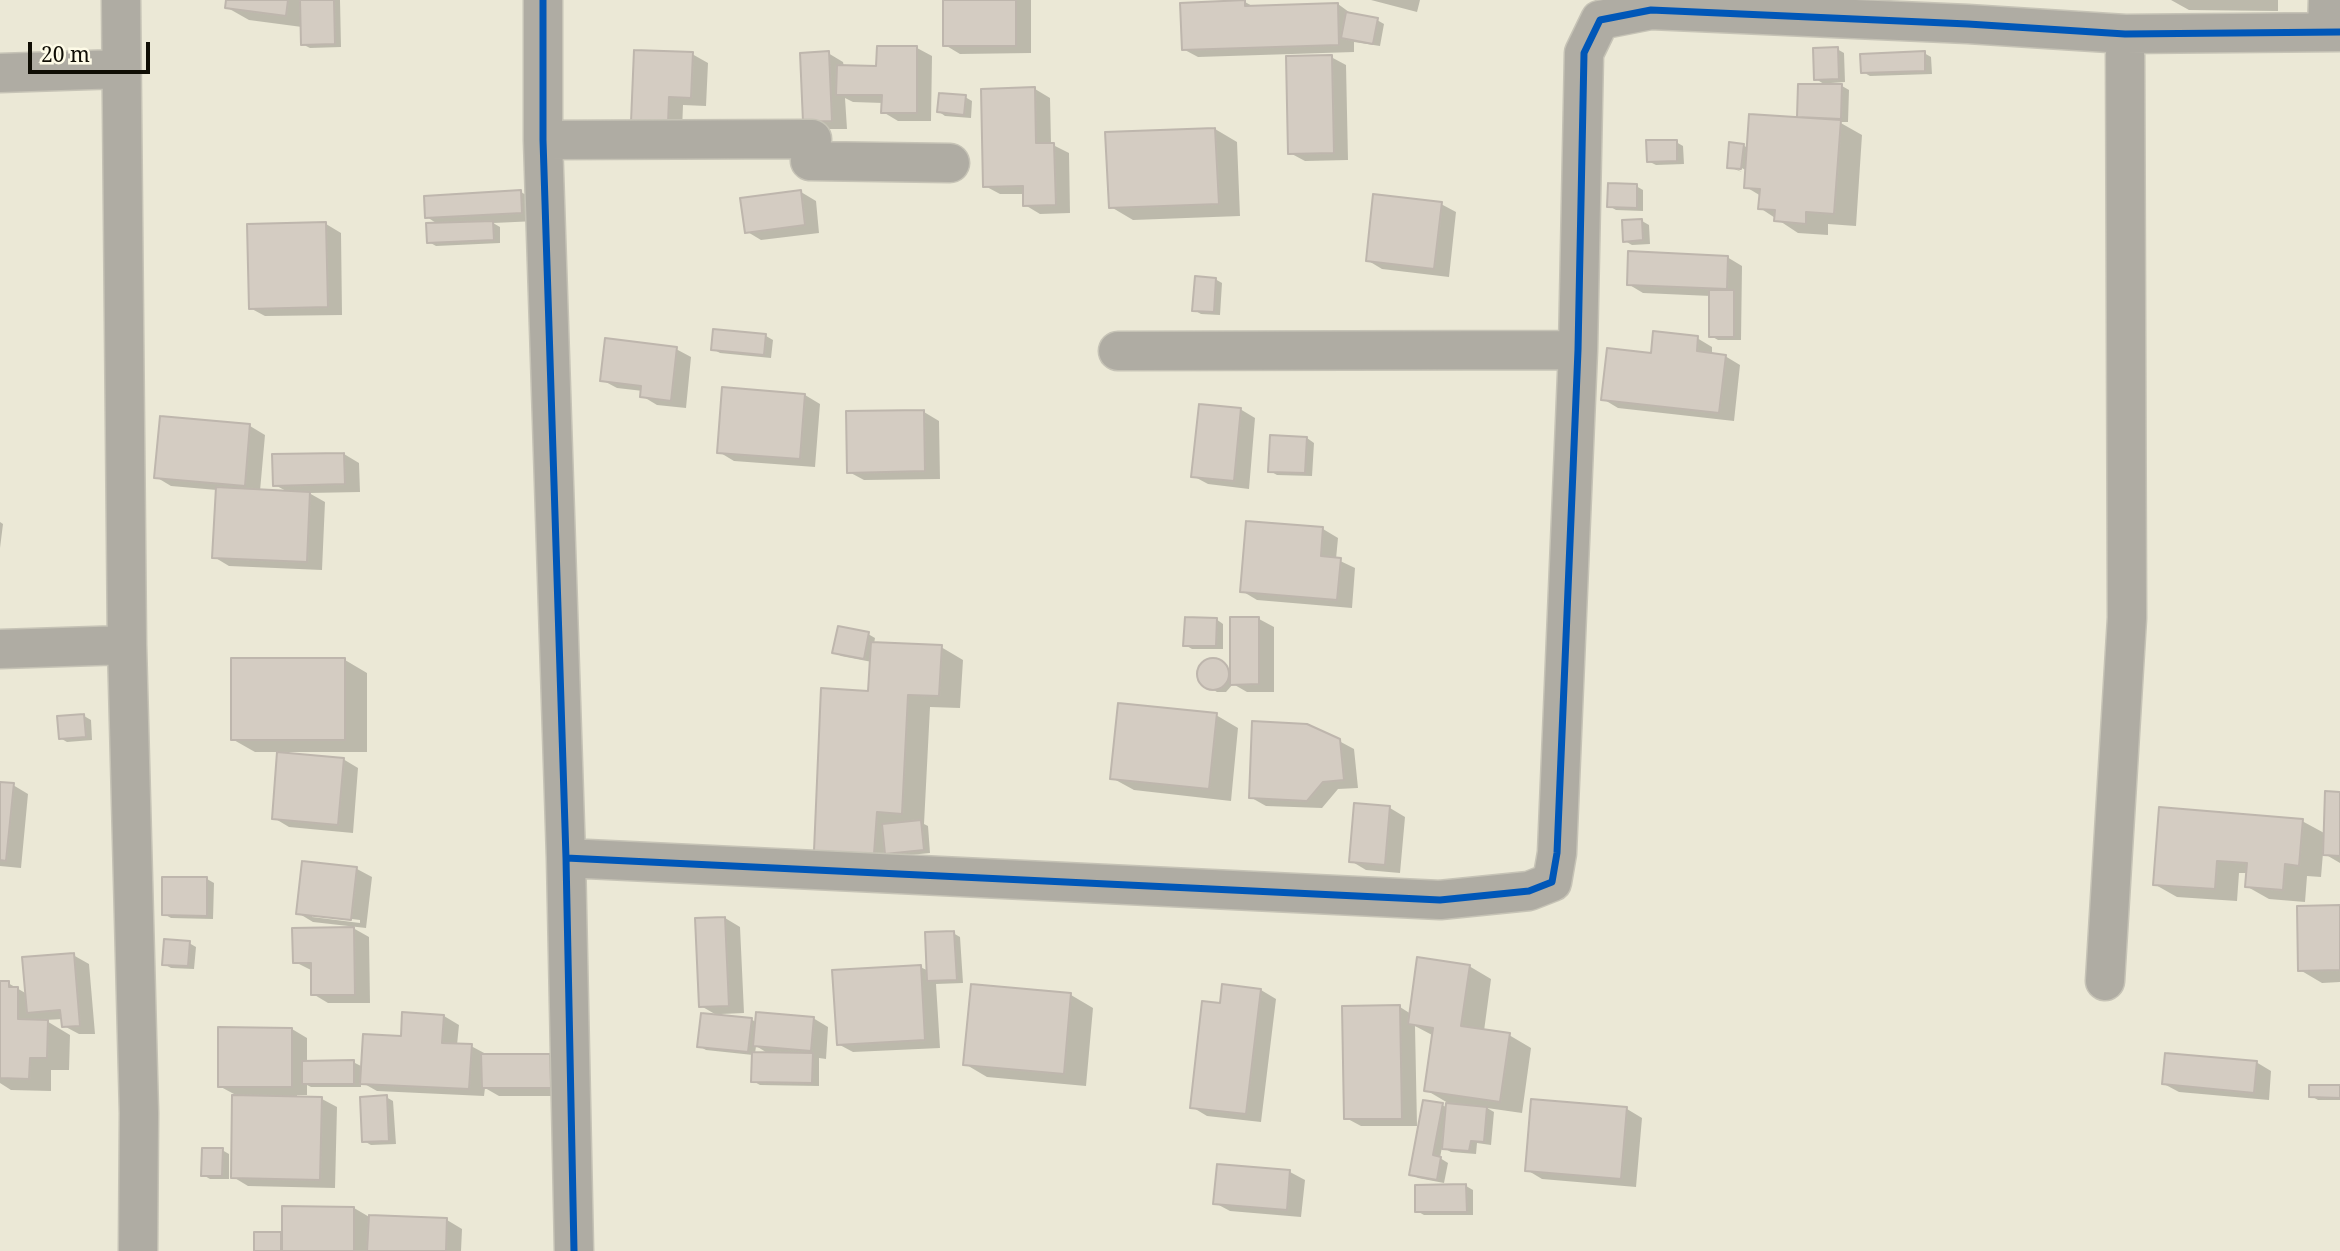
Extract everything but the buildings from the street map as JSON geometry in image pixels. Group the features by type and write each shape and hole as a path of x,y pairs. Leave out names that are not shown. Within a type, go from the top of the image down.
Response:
{"street":[{"path":"121,0 127,645 139,1114 138,1251"},
{"path":"543,0 543,140 566,858 574,1251"},
{"path":"566,858 1440,900 1529,891 1552,882 1557,853 1578,350 1584,53 1600,20 1651,10 1969,12 2125,34 2332,21"},
{"path":"2105,981 2127,618 2125,34"},
{"path":"0,73 121,69"},
{"path":"543,140 812,139 810,161 950,163"},
{"path":"1118,351 1578,350"},
{"path":"0,649 127,645"}],"cycle path":[{"path":"543,0 543,140 566,858 574,1251"},
{"path":"566,858 1440,900 1529,891 1552,882 1557,853 1578,350 1584,53 1600,20 1651,10 2125,34 2340,32"}]}
